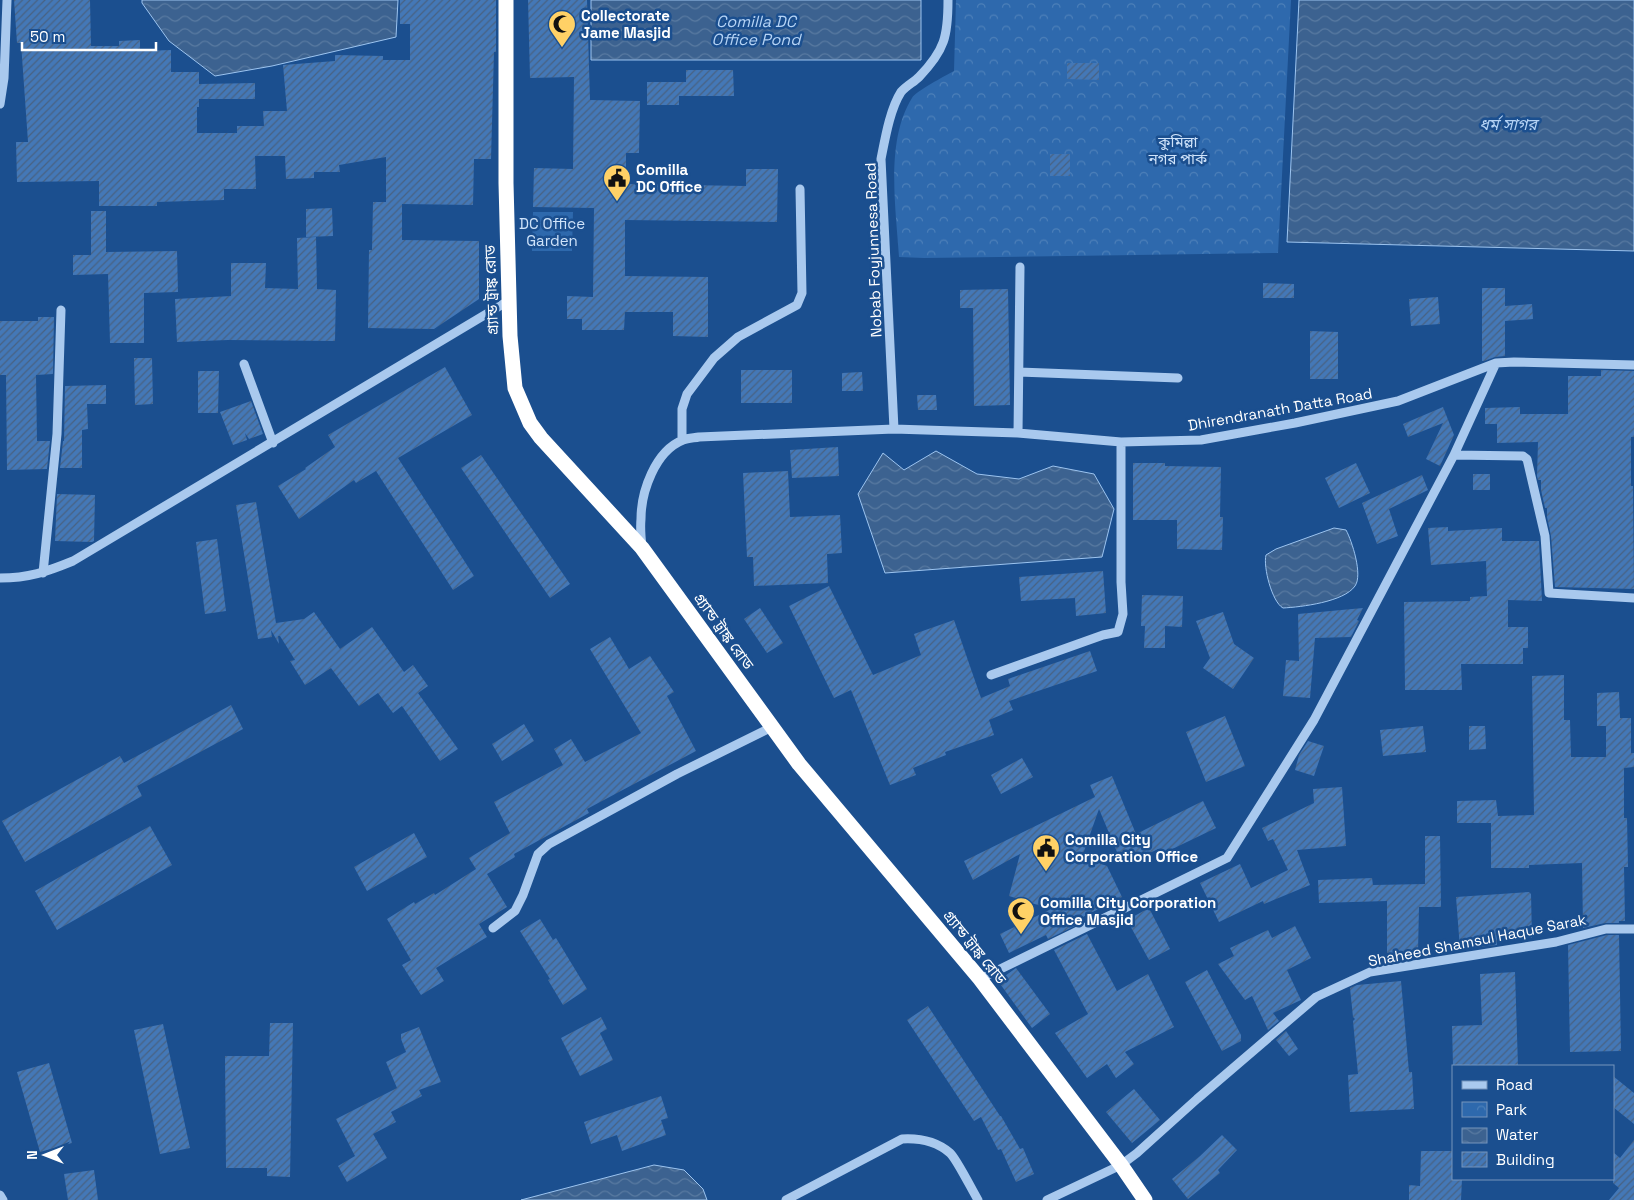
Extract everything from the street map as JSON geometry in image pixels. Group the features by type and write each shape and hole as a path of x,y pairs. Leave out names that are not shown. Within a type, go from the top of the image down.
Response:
{"highway":[{"name":"গ্র্যান্ড ট্রাঙ্ক রোড","path":"506,0 508,301 512,370 515,388 530,423 541,438 642,548 799,764 980,979 1121,1165 1145,1200"}],"street":[{"path":"0,104 4,78 7,0"},
{"name":"Nobab Foyjunnesa Road","path":"894,429 881,159 889,121 902,92 932,64 942,48 948,25 948,0"},
{"path":"642,548 640,519 645,492 654,469 665,453 682,440 682,409 687,394 714,358 738,337 797,305 800,300 802,293 800,189"},
{"path":"1018,433 1020,267"},
{"path":"0,578 18,578 43,573 73,561 508,301"},
{"path":"43,573 57,434 61,310"},
{"name":"Dhirendranath Datta Road","path":"682,440 699,437 894,429 1018,433 1121,442 1201,440 1295,423 1398,401 1496,363 1542,362 1634,365"},
{"path":"980,979 1227,858 1314,720 1454,454 1496,363"},
{"path":"244,364 273,443"},
{"path":"1019,372 1178,378"},
{"path":"991,675 1103,635 1118,632 1123,614 1121,582 1121,442"},
{"path":"1454,454 1523,456 1527,459 1545,536 1548,593 1634,598"},
{"path":"493,928 515,911 538,854 549,844 677,774 772,727"},
{"name":"Shaheed Shamsul Haque Sarak","path":"1047,1200 1121,1165 1316,997 1361,976 1370,972 1556,942 1606,929 1634,929"},
{"path":"786,1200 902,1139 918,1138 951,1153 978,1200"},
{"path":"0,1195 3,1200"}],"green space":[{"name":"কুমিল্লা নগর পার্ক","path":"956,0 1291,0 1278,253 899,257 894,176 898,134 912,98 931,84 954,71","holes":["1067,63 1099,63 1099,79 1067,79","1050,154 1070,154 1069,176 1050,176"]},
{"name":"DC Office Garden","path":"533,212 573,212 572,251 532,251"}],"water":[{"path":"142,0 398,0 396,37 272,66 215,76 169,41 142,3"},
{"name":"Comilla DC Office Pond","path":"591,0 921,0 921,60 591,60"},
{"name":"ধর্ম সাগর","path":"1299,0 1634,0 1634,251 1287,242"},
{"path":"936,451 977,474 1019,479 1053,466 1094,474 1114,509 1102,557 885,573 858,494 883,453 904,470"},
{"path":"1334,528 1346,530 1351,542 1358,574 1355,586 1342,596 1332,600 1311,605 1283,608 1275,599 1269,584 1265,560 1266,555 1276,549"},
{"path":"654,1165 684,1170 703,1189 707,1200 521,1200"}],"building":[{"path":"14,0 90,0 91,46 119,46 119,41 140,40 140,51 171,50 171,72 199,72 199,84 255,83 255,99 199,99 199,107 197,107 197,133 237,133 237,126 264,126 263,111 287,111 283,65 335,61 335,55 383,56 383,60 410,60 410,24 400,24 400,0 496,0 496,52 494,52 491,159 474,159 473,205 402,204 402,240 479,241 479,299 434,329 368,328 369,250 372,250 373,202 386,202 386,157 339,165 340,172 314,172 314,178 286,179 285,156 255,156 256,189 224,189 224,200 157,202 157,206 99,206 99,181 17,182 16,142 28,142 21,43 17,43"},
{"path":"528,0 587,0 590,100 640,101 639,153 626,153 626,184 746,186 746,169 778,169 777,222 625,220 625,276 708,277 708,337 673,336 673,312 625,312 624,330 582,330 582,319 567,319 567,296 593,297 594,208 533,207 534,168 573,169 574,77 530,78"},
{"path":"1067,63 1099,63 1099,80 1067,79"},
{"path":"686,70 733,70 734,96 679,96 679,105 647,105 647,82 686,82"},
{"path":"1050,154 1070,154 1070,176 1050,176"},
{"path":"332,208 333,236 306,237 306,209"},
{"path":"91,211 106,211 106,252 177,251 178,292 144,293 144,343 110,343 108,274 73,275 73,255 91,255"},
{"path":"316,237 317,289 336,290 335,341 228,340 177,342 175,299 231,296 231,263 266,263 265,288 298,289 297,238"},
{"path":"1263,283 1294,284 1294,298 1263,298"},
{"path":"1482,288 1505,288 1505,306 1532,304 1533,319 1505,321 1505,356 1484,361 1482,361"},
{"path":"1008,289 1010,405 974,406 973,308 960,308 960,290"},
{"path":"1438,297 1440,324 1411,326 1409,299"},
{"path":"38,317 54,317 53,374 36,375 37,441 50,441 47,469 7,470 6,375 0,375 0,321 38,321"},
{"path":"1310,331 1338,332 1338,379 1310,379"},
{"path":"134,358 152,358 153,404 135,405"},
{"path":"445,367 472,415 398,458 474,576 453,590 376,471 356,483 354,480 299,519 278,486 306,469 335,447 328,435"},
{"path":"741,370 792,370 792,403 741,403"},
{"path":"1601,370 1634,371 1634,437 1631,437 1631,486 1633,486 1634,589 1555,587 1547,508 1545,508 1541,490 1541,480 1538,480 1537,476 1538,442 1497,443 1497,424 1485,424 1485,408 1520,407 1520,414 1568,414 1568,376 1601,376"},
{"path":"198,371 219,371 218,413 198,413"},
{"path":"862,372 863,391 842,391 842,373"},
{"path":"106,385 106,404 87,404 88,429 82,430 82,468 60,468 64,441 65,386"},
{"path":"917,395 936,395 937,410 918,410"},
{"path":"251,401 263,434 249,439 245,433 247,440 233,445 220,412"},
{"path":"1443,407 1454,435 1440,466 1426,459 1443,423 1408,437 1403,424"},
{"path":"838,447 839,476 792,478 790,450"},
{"path":"481,455 570,584 550,598 461,468"},
{"path":"1133,463 1165,463 1165,466 1221,467 1220,517 1223,517 1222,550 1177,549 1177,520 1133,520"},
{"path":"1356,463 1370,493 1339,508 1325,478"},
{"path":"788,471 790,517 840,515 842,553 827,554 828,583 754,586 753,557 747,557 743,473"},
{"path":"1473,474 1490,474 1490,490 1473,490"},
{"path":"1422,475 1428,490 1389,509 1398,536 1377,544 1362,503"},
{"path":"57,494 95,495 94,541 55,541"},
{"path":"256,502 276,623 304,619 314,612 340,649 372,627 404,672 413,665 428,686 418,693 458,749 440,761 402,706 393,713 378,693 359,706 331,668 305,685 290,661 295,660 280,636 278,636 279,644 271,630 272,637 258,639 236,505"},
{"path":"1448,527 1448,531 1502,528 1502,541 1539,541 1542,601 1508,600 1508,627 1528,627 1528,648 1523,648 1523,664 1461,664 1462,690 1405,690 1404,602 1470,601 1470,597 1487,596 1486,561 1431,565 1428,528"},
{"path":"217,539 226,611 205,614 196,542"},
{"path":"1103,571 1106,613 1076,616 1075,598 1021,601 1019,577"},
{"path":"829,586 873,675 921,655 914,634 954,620 981,698 1010,686 1008,679 1090,651 1097,671 1009,701 1013,710 989,720 994,735 945,752 946,755 913,768 916,775 890,785 851,690 834,698 789,606"},
{"path":"1142,595 1183,596 1182,627 1165,626 1165,648 1144,648 1145,626 1141,626"},
{"path":"760,608 783,643 767,653 744,619"},
{"path":"1363,608 1351,637 1315,638 1310,698 1283,696 1286,660 1299,661 1298,614"},
{"path":"1223,612 1234,644 1254,658 1233,689 1203,668 1210,658 1196,621"},
{"path":"610,637 629,669 650,656 674,692 667,696 696,751 587,809 589,813 514,854 515,857 487,874 507,907 479,924 487,937 436,968 444,981 421,995 402,965 411,960 387,919 414,902 415,904 434,893 435,895 476,869 469,858 510,833 494,802 563,765 554,749 571,739 585,762 641,733 590,649"},
{"path":"1564,675 1564,720 1570,720 1571,757 1606,757 1606,726 1597,726 1597,693 1619,692 1620,718 1631,718 1631,753 1634,753 1634,767 1624,768 1624,818 1627,818 1628,867 1624,867 1625,921 1619,921 1619,923 1605,923 1583,928 1582,863 1529,865 1529,868 1491,868 1491,823 1457,823 1457,801 1496,800 1498,816 1534,815 1532,676"},
{"path":"231,705 243,729 137,786 142,796 25,862 2,821 120,756 124,763"},
{"path":"1225,716 1245,766 1206,782 1186,732"},
{"path":"524,724 534,741 502,761 492,744"},
{"path":"1423,726 1426,752 1383,756 1380,730"},
{"path":"1469,726 1485,726 1486,749 1469,750"},
{"path":"1308,741 1324,746 1314,776 1295,770 1299,755"},
{"path":"1022,758 1033,777 1001,794 991,775"},
{"path":"1112,776 1136,834 1203,801 1216,828 1162,854 1159,849 1122,864 1099,809 1082,857 1107,866 1122,897 1079,919 1081,923 1048,939 1046,935 1009,953 1000,934 1051,909 1009,896 1020,854 973,880 964,861 1095,797 1090,785"},
{"path":"1342,787 1346,846 1297,850 1310,885 1264,904 1263,901 1219,922 1200,883 1240,864 1251,888 1288,870 1273,839 1268,841 1262,828 1314,803 1313,789"},
{"path":"150,826 172,865 57,930 35,891"},
{"path":"414,833 427,857 367,891 354,867"},
{"path":"1425,836 1440,836 1441,907 1419,907 1418,952 1411,953 1411,955 1387,955 1387,901 1319,903 1318,880 1372,878 1373,885 1425,884"},
{"path":"1529,892 1531,894 1532,938 1497,938 1497,945 1460,949 1456,897"},
{"path":"1149,908 1170,949 1149,960 1127,920"},
{"path":"540,919 553,940 556,938 587,989 563,1005 548,980 550,979 520,931"},
{"path":"1295,926 1311,958 1287,970 1301,1000 1273,1013 1279,1021 1268,1030 1252,996 1245,1000 1218,964 1234,956 1230,948 1268,930 1272,938"},
{"path":"1087,934 1117,991 1148,974 1174,1027 1125,1052 1134,1064 1116,1078 1107,1064 1087,1078 1055,1033 1088,1014 1054,950"},
{"path":"1607,935 1619,935 1621,1051 1570,1052 1568,945"},
{"path":"1016,968 1050,1014 1032,1028 998,981"},
{"path":"1207,970 1241,1035 1241,1041 1222,1051 1185,982"},
{"path":"1515,972 1518,1065 1453,1065 1452,1026 1482,1025 1480,974"},
{"path":"1401,981 1409,1072 1412,1072 1414,1109 1350,1112 1348,1075 1358,1074 1353,1021 1355,1019 1353,1017 1350,988 1357,985"},
{"path":"928,1006 1001,1116 1020,1149 1023,1148 1034,1174 1016,1182 1001,1149 998,1150 981,1117 974,1121 907,1020"},
{"path":"601,1017 607,1029 600,1033 613,1060 580,1076 561,1038"},
{"path":"270,1023 293,1023 290,1177 267,1176 267,1168 226,1168 225,1056 269,1056"},
{"path":"163,1024 190,1148 160,1154 134,1030"},
{"path":"419,1027 441,1082 419,1090 422,1096 391,1112 396,1122 373,1134 387,1158 347,1182 338,1166 355,1156 336,1119 397,1088 386,1062 406,1052 401,1034"},
{"path":"1286,1031 1298,1049 1289,1056 1276,1040"},
{"path":"49,1063 72,1143 40,1152 17,1072"},
{"path":"1614,1077 1634,1093 1634,1124 1614,1108"},
{"path":"1134,1089 1160,1120 1132,1143 1106,1112"},
{"path":"661,1096 668,1118 661,1120 666,1135 622,1151 617,1135 591,1144 584,1122"},
{"path":"1222,1135 1237,1150 1218,1170 1220,1173 1188,1199 1172,1179"},
{"path":"1634,1140 1634,1200 1609,1200 1619,1188 1613,1183 1614,1153 1620,1158"},
{"path":"1421,1151 1452,1151 1452,1180 1462,1180 1461,1200 1409,1200 1409,1185 1420,1186"},
{"path":"94,1170 98,1200 68,1200 64,1174"}],"place":[{"name":"Collectorate Jame Masjid","path":"562,48"},
{"name":"Comilla DC Office","path":"617,202"},
{"name":"Comilla City Corporation Office","path":"1046,872"},
{"name":"Comilla City Corporation Office Masjid","path":"1021,935"}]}
